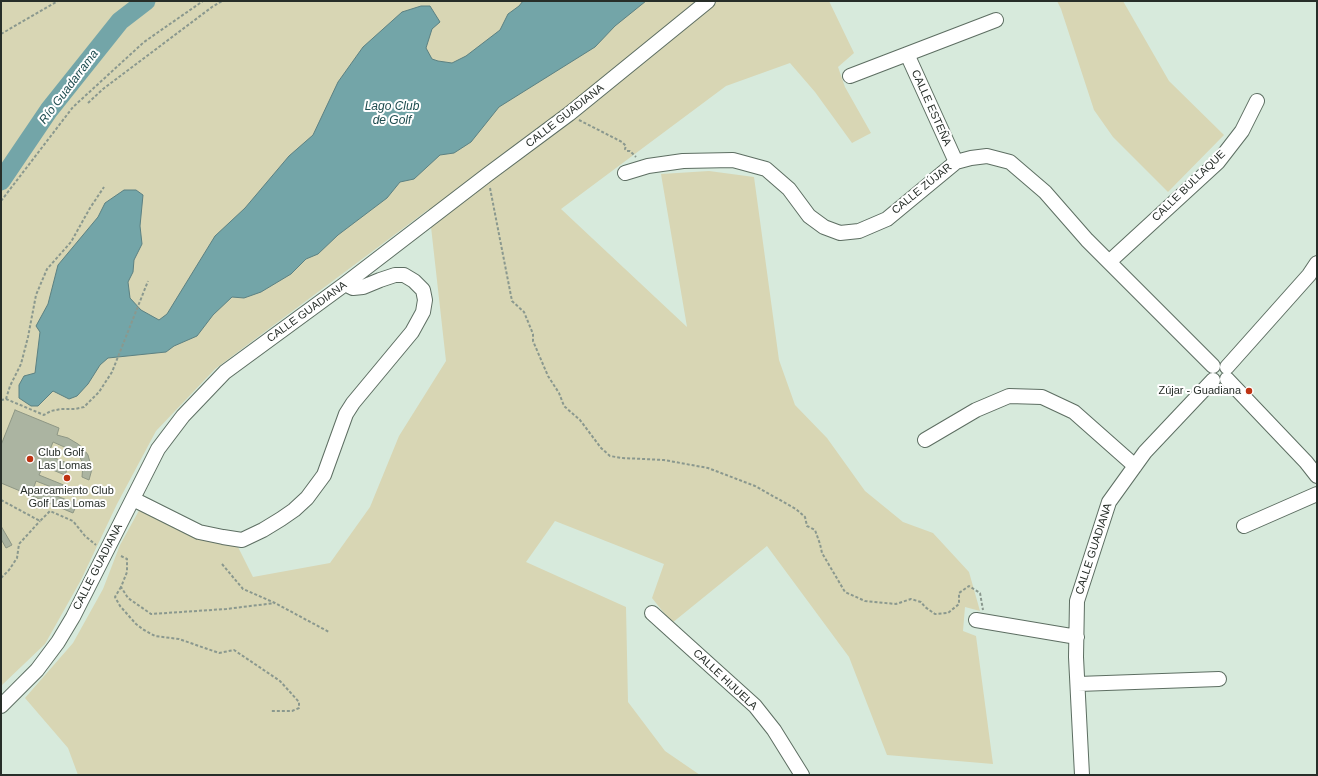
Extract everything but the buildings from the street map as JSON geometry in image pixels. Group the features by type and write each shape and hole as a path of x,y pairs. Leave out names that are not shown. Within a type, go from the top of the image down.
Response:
{"street":[{"name":"CALLE GUADIANA","path":"1,706 37,670 58,642 73,617 158,448 183,416 225,372 345,284 569,114 708,1"},
{"path":"850,76 996,20"},
{"name":"CALLE ESTEÑA","path":"907,54 956,162"},
{"name":"CALLE BULLAQUE","path":"1109,262 1218,162 1242,132 1257,101"},
{"name":"CALLE ZÚJAR","path":"625,173 648,166 683,161 733,160 766,169 789,189 809,216 824,227 840,233 859,231 887,219 956,162 987,156 1010,162 1045,192 1087,240 1213,366 1219,363 1225,365 1222,375"},
{"name":"CALLE GUADIANA","path":"1082,775 1076,637 1077,601 1109,502 1145,452 1222,375 1309,275 1317,263"},
{"path":"133,499 199,532 242,540 281,519 307,498 324,475 346,414 353,403 412,332 423,312 425,300 423,290 414,281 404,276 395,275 363,287 353,288 345,284"},
{"path":"1222,375 1306,462 1317,476"},
{"path":"925,440 976,410 1009,396 1042,397 1074,412 1135,466"},
{"path":"1244,526 1317,494"},
{"name":"CALLE HIJUELA","path":"652,613 755,706 774,730 802,775"},
{"path":"981,621 1076,637"},
{"path":"1078,684 1219,679"}],"path":[{"path":"1,34 58,1"},
{"path":"1,202 73,107 144,42 203,1"},
{"path":"88,103 103,89 222,1"},
{"path":"569,114 622,142 626,146 625,149 635,155 642,168"},
{"path":"488,175 512,301 524,312 534,334 533,341 548,376 559,393 564,406 580,420 601,448 610,456 664,460 708,468 755,486 796,509 804,517 808,526 815,530 822,553 845,592 865,600 896,604 911,599 921,602 935,614 948,613 960,604 959,593 969,586 980,593 981,621"},
{"path":"6,399 10,386 21,364 36,295 47,269 71,242 90,208 104,187"},
{"path":"1,400 6,399 44,415 51,411 61,409 84,408 99,392 112,372 148,281"},
{"path":"1,500 40,521"},
{"path":"1,578 9,570 17,558 19,544 50,511 73,521 85,536 96,545"},
{"path":"121,556 127,559 127,572 115,597 120,606 136,624 155,636 178,639 219,653 234,650 280,681 300,702 299,708 292,710 270,711"},
{"path":"222,564 243,589 275,603 329,632"},
{"path":"121,587 128,598 151,614 226,609 275,603"}],"shaded area":[{"path":"1,1 829,1 854,53 838,67 845,87 871,133 852,143 815,92 790,63 726,86 561,209 687,327 661,174 709,171 754,177 779,360 795,405 827,438 865,491 903,522 933,533 969,572 980,611 965,607 963,631 976,636 993,764 887,755 849,657 767,546 672,623 652,598 664,564 555,521 526,562 626,607 628,702 665,751 700,775 78,775 68,748 25,698 73,643 103,589 120,545 142,505 199,535 238,547 253,577 330,563 370,507 399,436 446,361 429,209 215,369 156,431 117,504 81,580 45,644 1,686"},
{"path":"1057,1 1123,1 1169,81 1224,135 1168,192 1113,137 1094,110 1061,9"}],"water":[{"name":"Lago Club de Golf","path":"523,1 646,1 615,26 595,47 499,107 471,142 454,153 440,155 414,179 400,182 387,198 338,235 318,254 306,259 291,274 261,292 244,298 232,297 213,315 197,336 174,346 166,352 108,358 100,365 88,384 77,396 69,399 53,391 38,406 31,406 19,398 19,385 24,376 35,373 40,332 36,326 48,304 58,265 98,217 105,203 124,190 136,190 143,195 140,226 142,244 134,260 133,272 128,282 130,298 141,310 159,320 167,314 215,236 245,208 289,156 313,135 338,82 363,47 402,12 421,6 430,6 440,22 432,29 426,48 432,59 452,63 466,56 500,30 508,14"}],"waterway":[{"name":"Río Guadarrama","path":"1,181 49,110 120,21 146,1"}],"place":[{"name":"Zújar - Guadiana","path":"1249,391"},
{"name":"Club Golf Las Lomas","path":"30,459"},
{"name":"Aparcamiento Club Golf Las Lomas","path":"67,478"}]}
